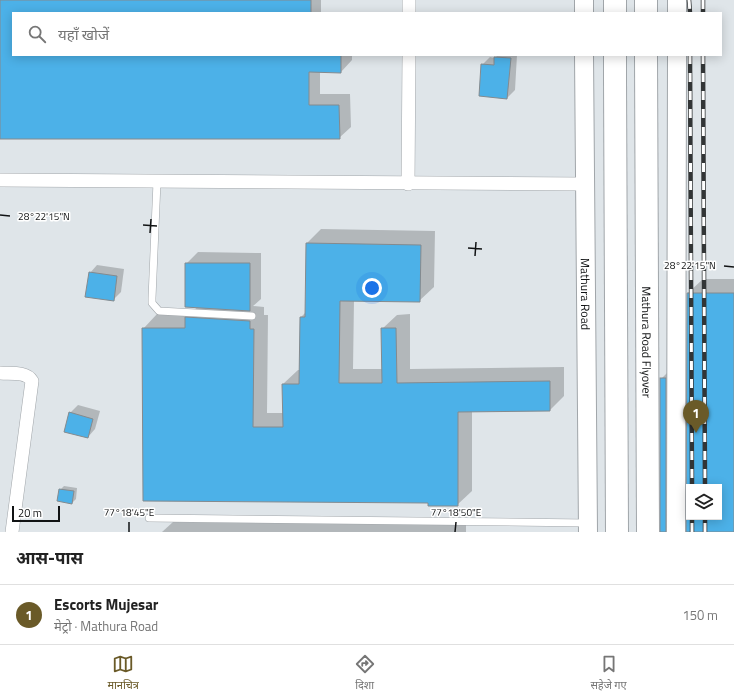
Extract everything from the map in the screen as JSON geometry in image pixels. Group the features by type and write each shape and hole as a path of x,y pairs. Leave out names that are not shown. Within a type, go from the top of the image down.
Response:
{"highway":[{"path":"615,0 615,12"},
{"path":"646,0 646,12"},
{"path":"615,56 617,532"},
{"name":"Mathura Road Flyover","path":"646,56 648,532"}],"main road":[{"path":"584,0 584,12"},
{"path":"677,0 677,12"},
{"name":"Mathura Road","path":"584,56 588,528"},
{"path":"676,532 677,56"}],"street":[{"path":"409,0 409,12"},
{"path":"408,184 409,56"},
{"path":"0,180 408,184 584,184"},
{"path":"0,373 23,375 27,376 32,381 12,532"}],"lane":[{"path":"157,182 152,298 155,308 159,311 185,314 252,316"},
{"path":"150,518 588,528"}],"building":[{"path":"0,0 311,0 311,12 12,12 12,56 341,56 341,73 309,72 309,105 339,105 340,139 0,139"},
{"path":"494,57 511,58 507,99 479,96 481,64 494,65"},
{"path":"306,243 421,245 420,302 340,301 339,383 382,383 381,328 396,328 397,383 550,381 550,411 458,412 458,506 428,506 428,503 143,501 142,328 185,328 185,317 250,321 250,329 254,329 253,427 283,427 282,384 299,384 300,317 305,317"},
{"path":"185,263 250,263 250,311 185,307"},
{"path":"89,272 117,276 114,301 85,297"},
{"path":"687,293 734,293 734,532 686,532 686,520 722,520 722,484 686,484"},
{"path":"660,378 666,378 666,532 660,532"},
{"path":"69,412 93,419 88,438 64,432"},
{"path":"59,489 74,491 72,504 57,501"}],"railway":[{"path":"689,0 690,12"},
{"path":"703,0 703,12"},
{"path":"690,56 692,484"},
{"path":"703,56 705,484"},
{"path":"692,520 692,532"},
{"path":"705,520 705,532"}],"place":[{"name":"Escorts Mujesar","path":"696,433"}]}
